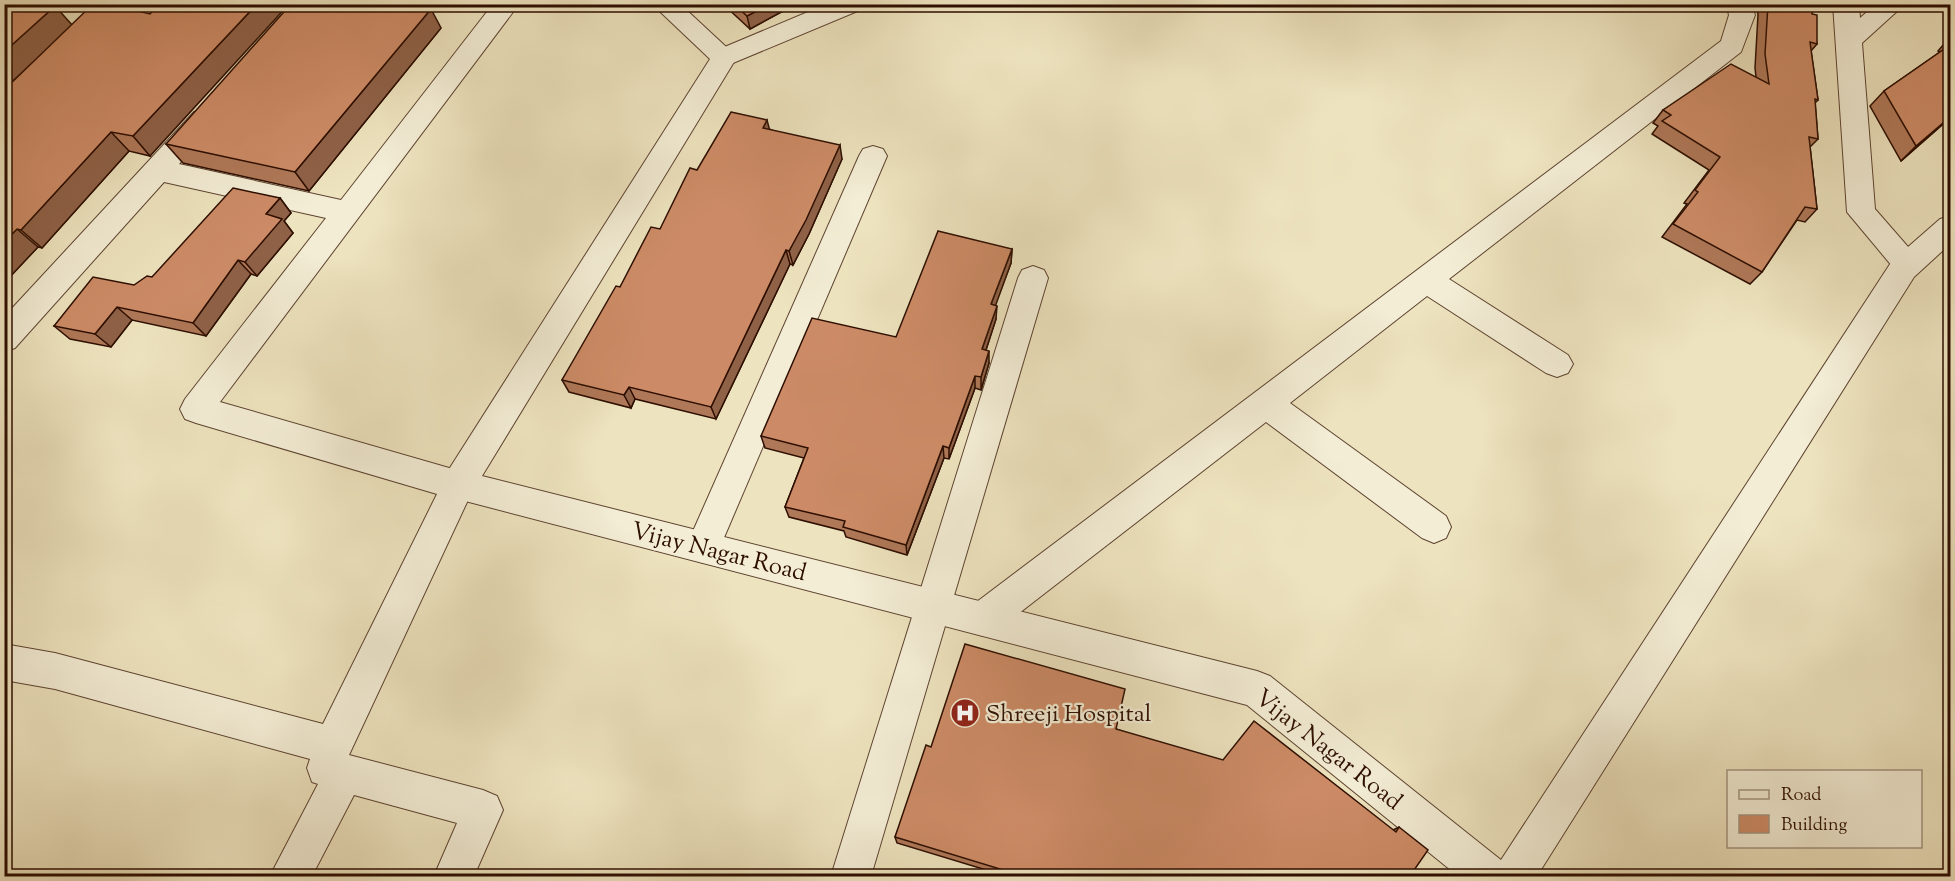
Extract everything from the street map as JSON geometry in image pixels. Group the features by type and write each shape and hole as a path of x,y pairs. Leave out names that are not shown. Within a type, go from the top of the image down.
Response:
{"street":[{"path":"158,170 347,212 507,4"},
{"path":"664,4 724,57"},
{"path":"290,876 458,485 724,57 851,4"},
{"path":"983,619 1732,46 1742,15 1738,4"},
{"path":"1846,4 1861,212 1908,264"},
{"path":"1849,40 1893,4"},
{"path":"10,326 221,100"},
{"path":"703,547 873,156"},
{"name":"Vijay Nagar Road","path":"347,212 196,409 458,485 1257,689 1489,876"},
{"path":"1514,876 1908,264 1950,227"},
{"path":"850,876 931,605 1033,278"},
{"path":"1426,280 1557,364"},
{"path":"1265,403 1434,527"},
{"path":"4,662 55,671 339,760 483,810 454,876"}],"building":[{"path":"4,4 48,4 55,6 4,52"},
{"path":"93,4 109,4 150,14 159,4 257,4 133,136 111,132 21,230 17,229 4,242 4,90"},
{"path":"291,4 411,4 431,9 295,172 166,144"},
{"path":"734,4 770,4 747,16"},
{"path":"1768,4 1812,4 1812,14 1817,15 1817,44 1810,42 1818,100 1815,99 1818,139 1809,137 1817,209 1805,207 1762,272 1673,224 1698,192 1695,190 1720,157 1662,121 1671,115 1663,110 1731,64 1769,84 1765,54"},
{"path":"1950,45 1950,117 1916,146 1884,91"},
{"path":"731,112 767,120 763,128 840,145 806,220 789,251 786,250 711,407 629,387 624,395 562,380 616,286 620,287 651,227 660,229 690,168 697,170"},
{"path":"233,188 280,198 266,214 282,219 245,262 238,260 193,323 117,307 95,334 54,326 93,277 134,285 147,276 152,277"},
{"path":"938,231 1012,249 991,304 997,306 982,349 989,351 981,377 975,376 949,448 943,446 906,545 843,527 845,521 785,507 808,448 761,436 812,318 896,337"},
{"path":"965,644 1125,689 1116,729 1223,760 1254,721 1396,832 1399,827 1428,850 1410,876 1023,876 895,837 926,745 931,747"}],"place":[{"name":"Shreeji Hospital","path":"965,713"}]}
